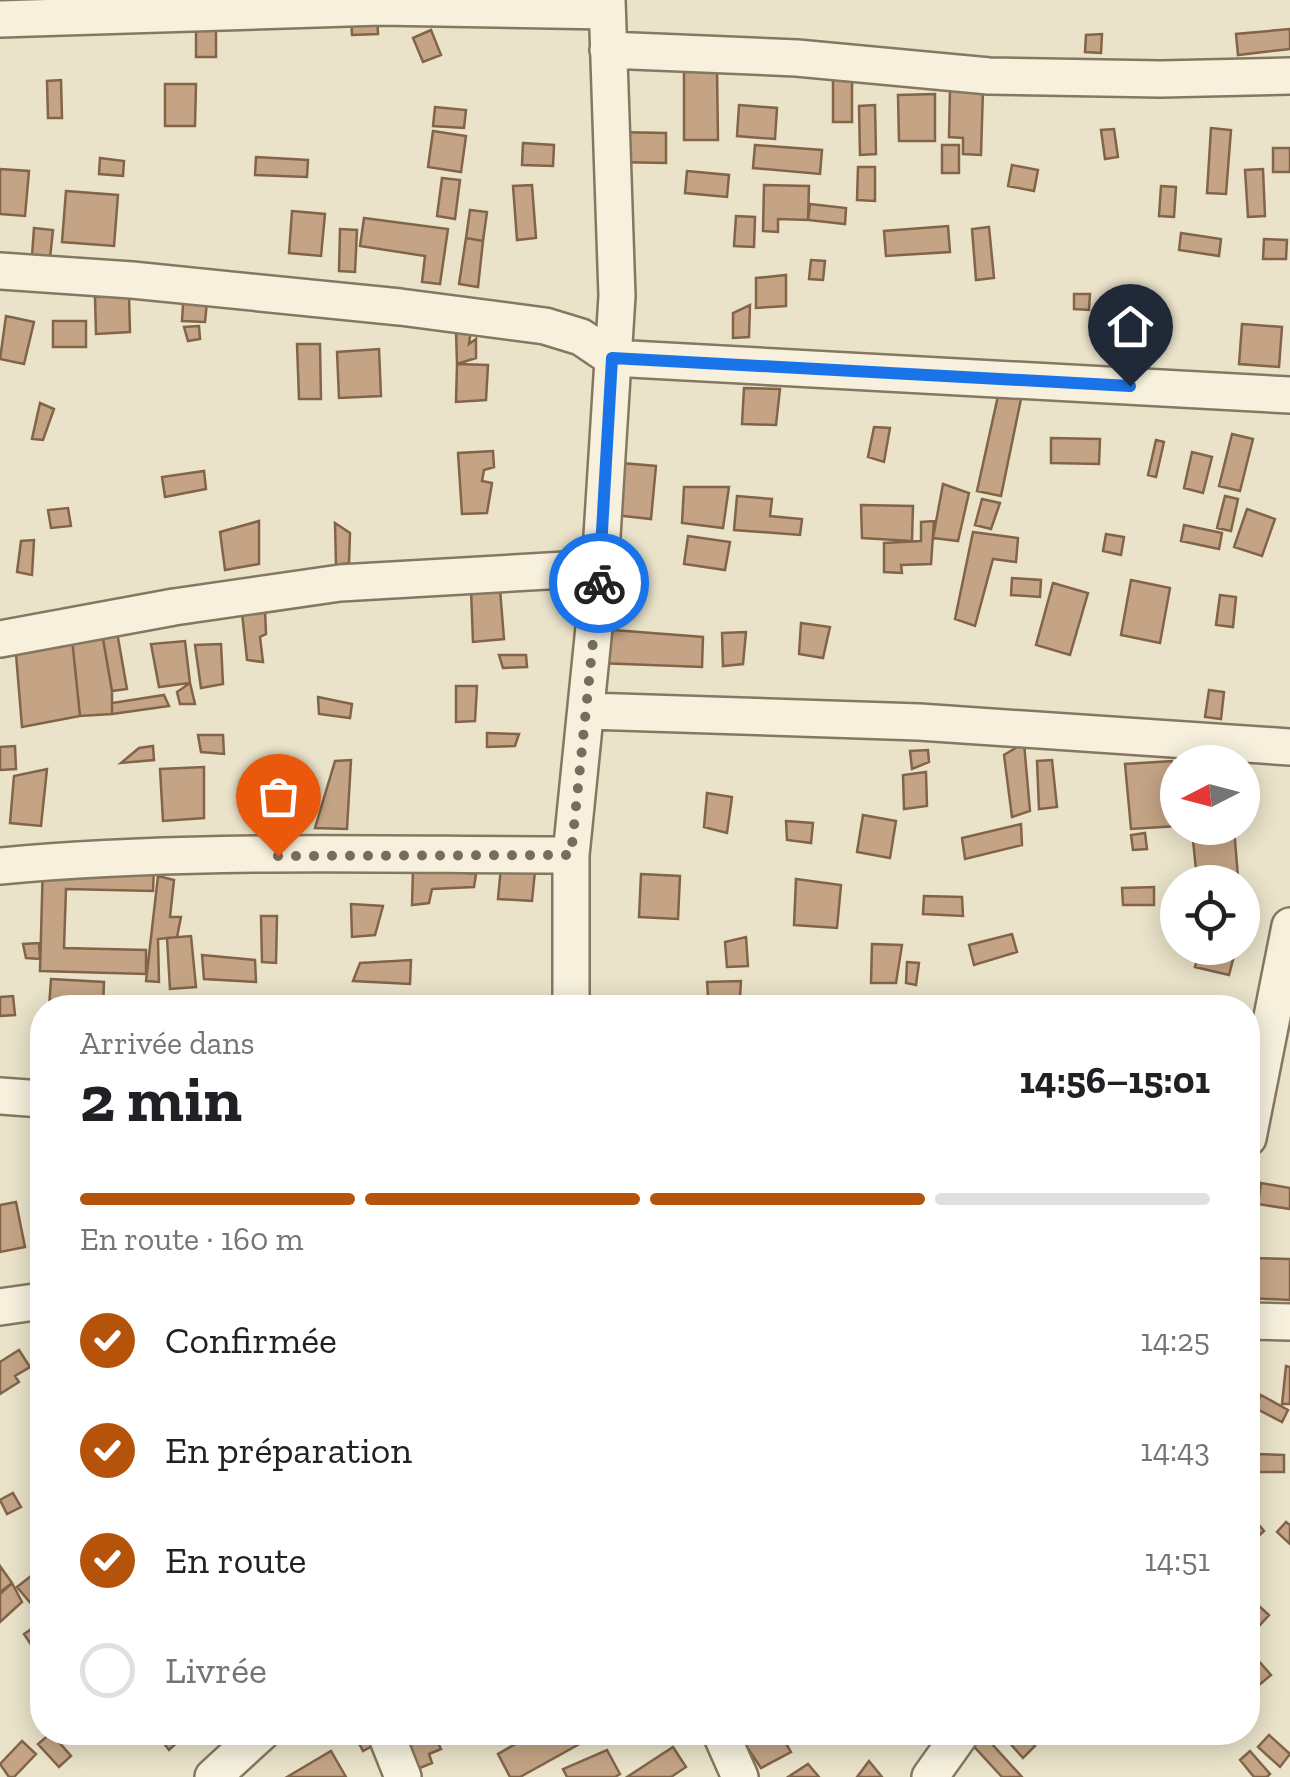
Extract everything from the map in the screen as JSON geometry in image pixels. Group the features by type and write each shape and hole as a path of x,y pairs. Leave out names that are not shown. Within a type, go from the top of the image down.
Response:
{"street":[{"path":"0,19 607,6 617,296 600,568 571,855 571,995"},
{"path":"608,50 798,58 989,76 1290,76"},
{"path":"0,271 132,280 529,324 580,336 612,358 1290,395"},
{"path":"0,640 174,607 340,582 600,568"},
{"path":"588,711 918,722 1290,746"},
{"path":"0,866 59,860 224,856 571,855"},
{"path":"1260,1080 1290,926"},
{"path":"0,1096 30,1098"},
{"path":"0,1307 30,1303"},
{"path":"1260,1321 1290,1322"},
{"path":"213,1777 245,1745"},
{"path":"390,1745 403,1777"},
{"path":"726,1745 740,1777"},
{"path":"930,1777 953,1745"}],"building":[{"path":"377,13 378,34 352,35 351,14"},
{"path":"196,25 216,25 216,57 196,57"},
{"path":"1290,29 1290,49 1238,55 1236,34"},
{"path":"431,30 441,55 423,62 413,38"},
{"path":"1102,34 1101,53 1085,52 1086,35"},
{"path":"684,68 717,68 718,140 684,140"},
{"path":"833,77 852,77 852,122 833,122"},
{"path":"61,80 62,118 48,118 47,81"},
{"path":"165,84 196,84 195,126 165,126"},
{"path":"950,88 983,89 981,155 963,154 963,138 949,137"},
{"path":"935,94 935,141 899,141 898,95"},
{"path":"739,105 777,108 775,139 737,136"},
{"path":"875,105 876,154 860,155 859,106"},
{"path":"435,107 466,110 464,128 433,126"},
{"path":"1211,128 1231,130 1226,194 1207,193"},
{"path":"1114,129 1118,157 1105,159 1101,130"},
{"path":"433,131 466,136 461,172 428,167"},
{"path":"614,132 666,133 666,163 613,162"},
{"path":"523,143 554,145 553,166 522,165"},
{"path":"755,145 822,150 820,174 753,168"},
{"path":"942,145 959,145 959,173 942,173"},
{"path":"1273,148 1290,148 1290,172 1273,172"},
{"path":"256,157 308,160 307,177 255,175"},
{"path":"100,158 124,161 123,176 99,174"},
{"path":"1012,165 1038,170 1034,191 1008,186"},
{"path":"858,167 875,167 875,201 857,200"},
{"path":"0,169 29,171 25,216 0,214"},
{"path":"1263,169 1265,216 1248,217 1245,170"},
{"path":"687,171 729,175 727,197 685,193"},
{"path":"442,178 460,180 455,219 437,216"},
{"path":"532,185 536,238 517,240 513,186"},
{"path":"764,185 809,186 808,220 778,219 778,232 763,231"},
{"path":"1161,186 1176,187 1174,217 1159,216"},
{"path":"66,191 118,195 114,246 62,242"},
{"path":"810,204 846,208 845,224 808,220"},
{"path":"470,210 487,212 483,241 466,238"},
{"path":"292,211 325,214 321,256 289,253"},
{"path":"736,216 755,217 754,247 734,246"},
{"path":"364,218 448,229 440,284 422,282 425,256 360,246"},
{"path":"948,226 950,252 886,256 884,231"},
{"path":"989,227 994,278 976,280 972,229"},
{"path":"34,228 53,230 50,258 32,256"},
{"path":"340,229 357,230 355,272 339,271"},
{"path":"1181,233 1221,239 1219,256 1179,250"},
{"path":"466,238 483,241 478,287 459,284"},
{"path":"1264,239 1287,240 1286,259 1263,259"},
{"path":"811,260 825,261 823,280 809,279"},
{"path":"786,275 786,306 756,308 756,278"},
{"path":"184,289 208,291 205,322 182,321"},
{"path":"1074,294 1090,294 1089,310 1074,309"},
{"path":"129,296 130,332 96,334 95,297"},
{"path":"750,305 749,337 733,338 733,313"},
{"path":"6,316 34,322 24,364 0,359"},
{"path":"53,321 86,321 86,347 53,347"},
{"path":"1242,324 1282,327 1279,367 1239,364"},
{"path":"199,326 200,339 188,341 184,327"},
{"path":"456,330 471,330 469,344 476,339 476,358 457,364"},
{"path":"297,344 320,344 321,399 299,399"},
{"path":"379,349 381,396 339,398 337,352"},
{"path":"457,364 488,365 486,400 456,402"},
{"path":"744,388 780,389 776,425 742,424"},
{"path":"998,396 1021,399 1001,496 977,491"},
{"path":"40,403 54,409 43,440 32,439"},
{"path":"874,427 890,428 884,462 868,457"},
{"path":"1232,434 1253,439 1240,491 1219,486"},
{"path":"1051,438 1100,439 1099,464 1051,463"},
{"path":"1156,440 1164,442 1156,477 1148,475"},
{"path":"493,451 494,467 484,470 482,481 492,483 487,513 462,514 458,453"},
{"path":"1192,452 1212,457 1203,493 1184,488"},
{"path":"610,462 656,466 651,519 605,514"},
{"path":"204,471 206,489 165,497 162,477"},
{"path":"943,484 969,493 958,541 933,538"},
{"path":"684,487 729,487 723,528 682,523"},
{"path":"737,496 772,499 770,516 802,519 800,535 734,530"},
{"path":"1225,496 1238,499 1231,531 1217,528"},
{"path":"982,499 1000,503 991,529 975,525"},
{"path":"861,505 913,506 912,541 862,538"},
{"path":"68,508 71,526 51,528 48,510"},
{"path":"1247,509 1275,519 1262,556 1234,547"},
{"path":"259,521 259,564 225,570 220,532"},
{"path":"934,521 931,564 901,565 902,573 884,572 884,543 921,541 921,522"},
{"path":"335,523 350,533 349,563 336,565"},
{"path":"1184,525 1222,533 1219,549 1181,541"},
{"path":"973,532 1018,538 1016,562 993,559 975,626 955,619"},
{"path":"1106,534 1124,537 1121,555 1103,551"},
{"path":"688,536 730,542 725,570 684,564"},
{"path":"34,540 32,575 17,572 21,541"},
{"path":"1012,578 1041,580 1040,597 1011,595"},
{"path":"1131,580 1170,588 1160,643 1121,635"},
{"path":"1053,583 1088,593 1070,655 1036,645"},
{"path":"604,586 630,595 627,621 601,619"},
{"path":"500,589 504,639 473,642 471,590"},
{"path":"1220,595 1236,597 1233,627 1216,625"},
{"path":"265,610 266,634 260,637 263,662 247,660 242,613"},
{"path":"801,623 830,627 823,658 799,654"},
{"path":"101,627 112,714 80,716 71,629"},
{"path":"101,627 117,632 127,689 112,691"},
{"path":"71,629 80,716 22,727 15,642"},
{"path":"600,629 703,637 702,667 598,663"},
{"path":"746,632 743,664 723,666 722,633"},
{"path":"185,641 190,683 159,687 151,644"},
{"path":"221,644 223,684 201,688 195,645"},
{"path":"499,655 526,655 527,667 503,668"},
{"path":"190,683 195,704 180,704 177,692"},
{"path":"456,686 477,686 475,721 456,722"},
{"path":"1209,690 1224,692 1221,719 1205,717"},
{"path":"164,695 169,706 112,714 112,703"},
{"path":"318,697 352,704 350,718 319,714"},
{"path":"487,733 519,734 515,746 487,747"},
{"path":"198,735 223,735 224,754 201,752"},
{"path":"1024,743 1030,811 1012,817 1004,755"},
{"path":"15,746 16,769 0,770 0,747"},
{"path":"153,746 154,760 121,763 139,748"},
{"path":"928,750 929,762 912,769 910,751"},
{"path":"351,760 347,829 315,828 335,761"},
{"path":"1052,760 1057,807 1039,809 1037,761"},
{"path":"1160,762 1160,827 1131,829 1125,764"},
{"path":"204,767 204,818 163,821 160,769"},
{"path":"47,769 41,826 10,823 14,776"},
{"path":"926,772 927,806 904,809 903,775"},
{"path":"707,793 732,797 727,833 704,827"},
{"path":"863,815 896,821 890,858 857,852"},
{"path":"786,821 813,823 811,843 787,840"},
{"path":"1021,824 1022,845 965,859 962,838"},
{"path":"1145,833 1147,849 1133,850 1131,835"},
{"path":"1194,845 1235,845 1237,865 1196,865"},
{"path":"43,862 154,866 153,891 66,889 64,948 146,950 146,974 40,971"},
{"path":"501,867 535,871 532,901 498,899"},
{"path":"413,868 476,874 474,887 432,889 429,903 412,905"},
{"path":"641,874 680,876 678,919 639,917"},
{"path":"158,876 174,880 170,917 181,917 177,937 158,939 159,982 146,981"},
{"path":"796,879 841,885 837,928 794,925"},
{"path":"1154,887 1154,905 1123,905 1122,888"},
{"path":"924,896 962,897 963,916 923,914"},
{"path":"351,904 383,906 375,935 352,937"},
{"path":"261,916 277,916 276,963 262,962"},
{"path":"1012,934 1017,952 974,965 969,945"},
{"path":"191,936 196,987 170,989 167,938"},
{"path":"746,937 748,966 727,967 725,942"},
{"path":"39,943 40,959 26,958 23,944"},
{"path":"872,944 902,945 896,983 871,983"},
{"path":"202,955 255,960 256,982 204,979"},
{"path":"411,960 410,984 353,981 360,963"},
{"path":"907,962 919,963 916,985 906,983"},
{"path":"1196,965 1232,965 1229,975"},
{"path":"51,979 104,982 104,995 50,995"},
{"path":"741,981 740,995 708,995 707,982"},
{"path":"13,996 15,1015 0,1016 0,997"},
{"path":"1261,1183 1290,1188 1290,1209 1260,1204"},
{"path":"16,1202 25,1247 0,1252 0,1205"},
{"path":"1260,1258 1290,1259 1290,1300 1260,1299"},
{"path":"19,1350 30,1367 15,1376 19,1382 0,1394 0,1362"},
{"path":"1286,1366 1290,1367 1290,1404 1282,1404"},
{"path":"1260,1397 1288,1410 1282,1422 1260,1411"},
{"path":"1260,1454 1284,1455 1284,1472 1260,1472"},
{"path":"13,1493 21,1507 7,1514 0,1500"},
{"path":"1286,1522 1290,1525 1290,1544 1277,1532"},
{"path":"0,1566 12,1583 0,1592"},
{"path":"30,1577 30,1603 17,1587"},
{"path":"12,1583 22,1602 0,1622 0,1594"},
{"path":"1260,1607 1269,1615 1260,1625"},
{"path":"1260,1662 1271,1675 1260,1684"},
{"path":"1269,1735 1290,1754 1280,1767 1260,1745"},
{"path":"22,1741 36,1754 14,1777 9,1777 0,1764"},
{"path":"39,1745 61,1745 71,1756 59,1767"},
{"path":"399,1745 439,1745 441,1749 429,1754 432,1763 410,1772"},
{"path":"514,1745 578,1745 520,1777 510,1777 498,1754"},
{"path":"746,1745 787,1745 791,1752 761,1768"},
{"path":"973,1745 993,1745 1022,1777 1002,1777"},
{"path":"1012,1745 1034,1745 1023,1758"},
{"path":"673,1747 686,1767 671,1777 627,1777"},
{"path":"607,1750 620,1774 567,1777 563,1769"},
{"path":"331,1751 346,1777 287,1777"},
{"path":"1250,1751 1270,1774 1267,1777 1254,1777 1240,1760"},
{"path":"869,1761 882,1777 857,1777"},
{"path":"808,1764 819,1777 788,1777"}],"way so far":[{"path":"278,856 571,855 599,583"}],"route":[{"path":"599,583 612,358 1130,386"}]}
